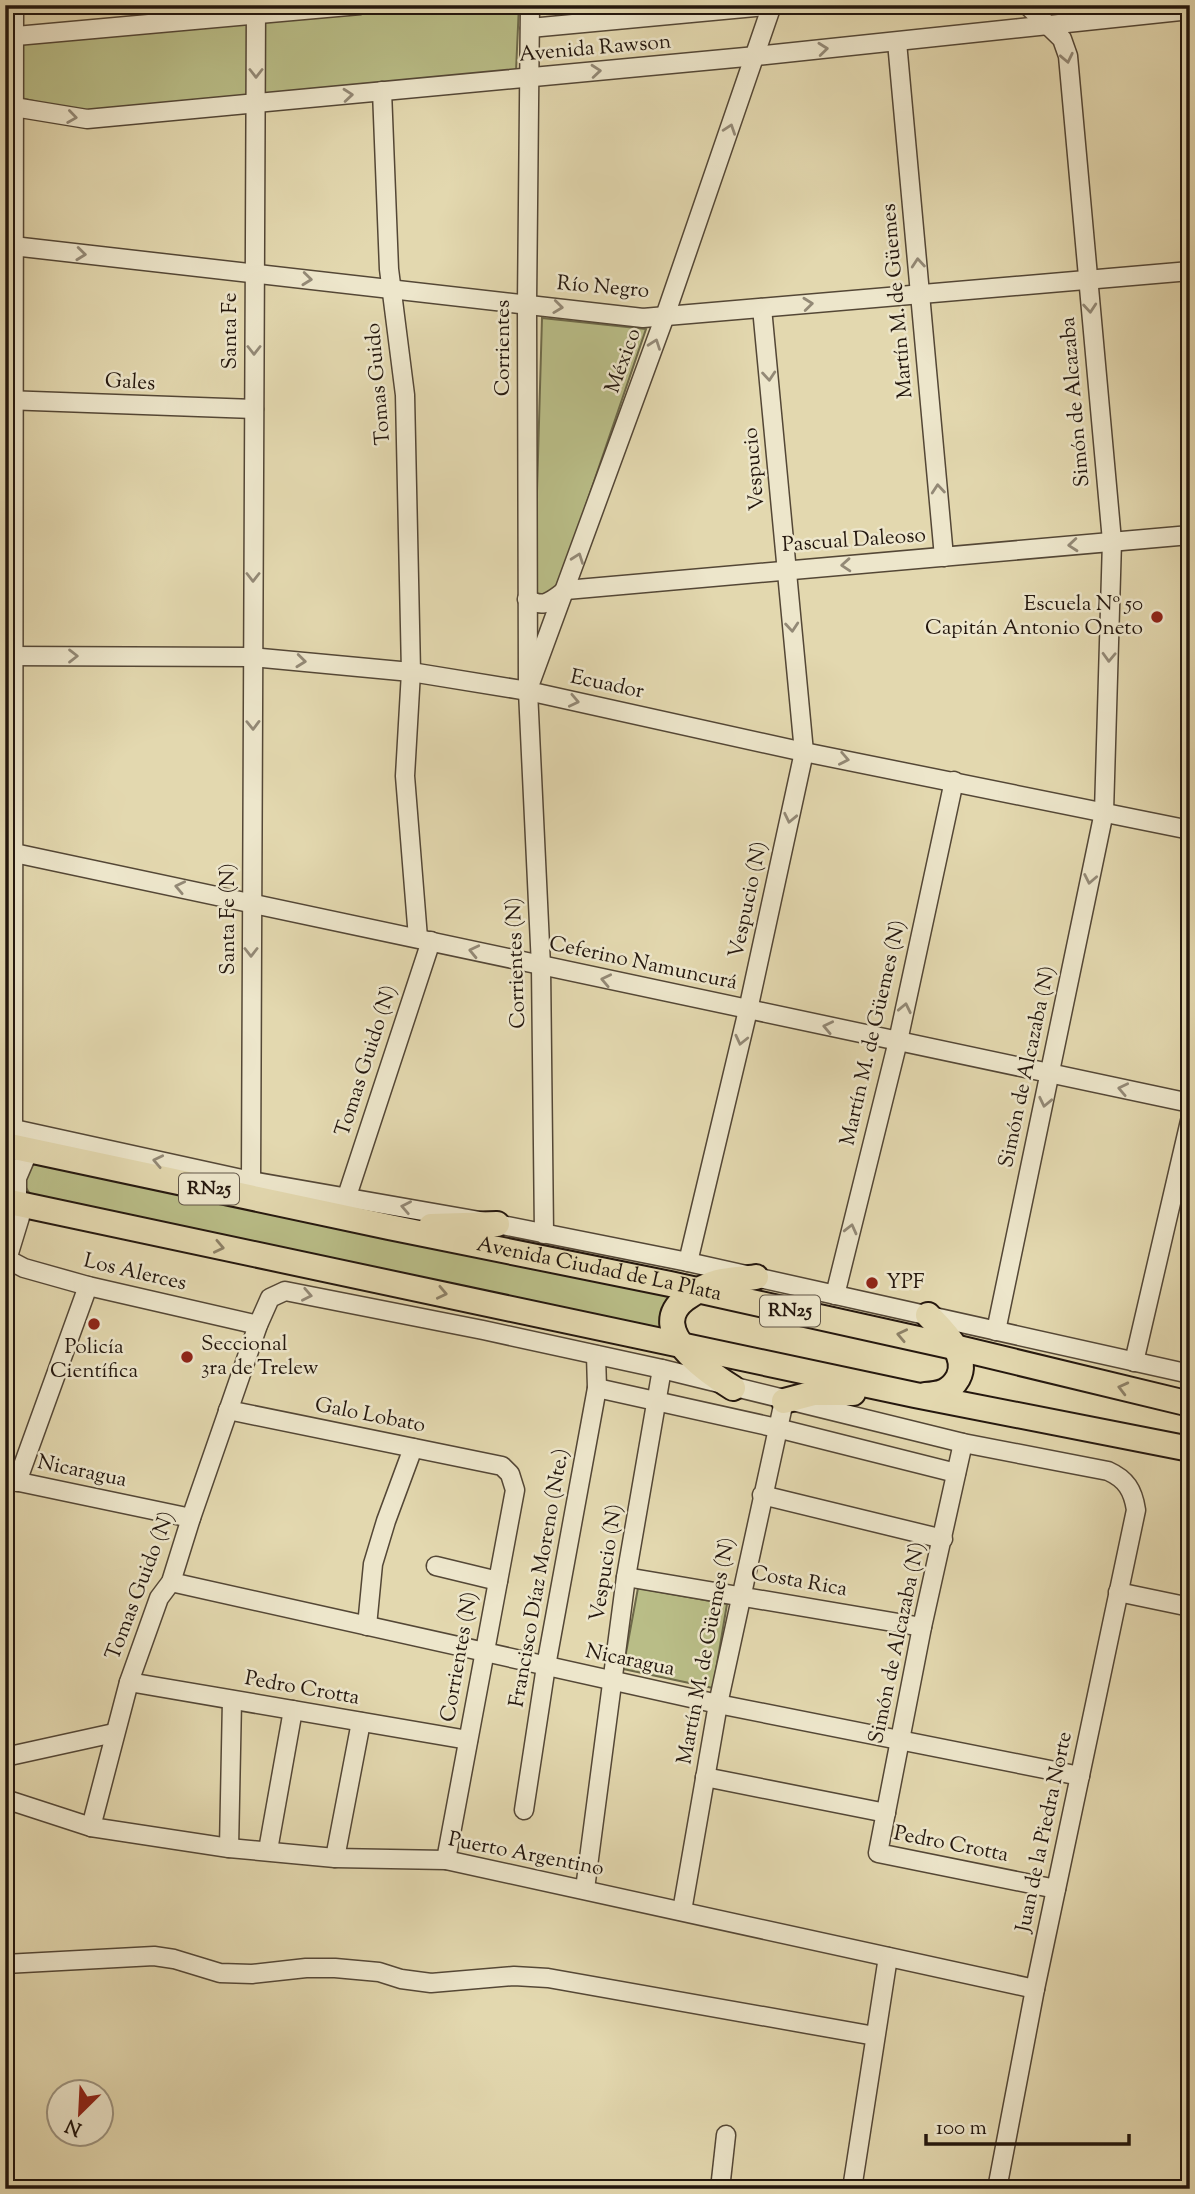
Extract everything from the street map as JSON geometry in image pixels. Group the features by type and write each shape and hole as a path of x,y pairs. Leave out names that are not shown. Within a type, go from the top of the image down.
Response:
{"highway":[{"name":"Avenida Ciudad de La Plata","path":"12,1138 389,1227 657,1281 954,1346 1190,1404"},
{"path":"12,1209 96,1234 152,1233 915,1395 1190,1449"},
{"path":"389,1227 497,1224"},
{"path":"733,1388 695,1362 673,1329 674,1314 679,1304 696,1291 717,1282 756,1277"},
{"path":"783,1401 830,1392 939,1394 952,1387 960,1373 961,1362 954,1346 928,1315"}],"street":[{"path":"6,1260 17,1178 12,1138 10,852 9,283 13,246 9,107 10,36 14,5"},
{"path":"10,36 256,10 360,5"},
{"name":"Corrientes","path":"528,691 527,304 530,5"},
{"name":"Avenida Rawson","path":"530,28 773,5"},
{"name":"México","path":"528,691 665,316 773,5"},
{"name":"Simón de Alcazaba","path":"1027,5 1062,39 1068,56 1112,541 1104,812"},
{"name":"Santa Fe","path":"252,657 256,10"},
{"name":"Avenida Rawson","path":"9,107 87,119 756,56 1190,10"},
{"name":"Martín M. de Güemes","path":"897,41 944,557"},
{"name":"Tomas Guido","path":"382,92 389,269 405,395 411,672"},
{"name":"Río Negro","path":"13,246 643,318 1190,271"},
{"name":"Vespucio","path":"762,308 804,752"},
{"name":"Gales","path":"9,400 254,409"},
{"name":"Pascual Daleoso","path":"527,599 537,604 546,604 566,590 1190,535"},
{"name":"Ecuador","path":"10,656 252,657 411,672 528,691 804,752 1190,830"},
{"name":"Santa Fe (N)","path":"251,1181 254,760 252,657"},
{"name":"Tomas Guido (N)","path":"347,1196 424,939 405,776 411,672"},
{"name":"Corrientes (N)","path":"528,691 541,966 544,1234"},
{"name":"Vespucio (N)","path":"688,1262 748,1010 804,752"},
{"name":"Martín M. de Güemes (N)","path":"835,1295 898,1041 954,781"},
{"name":"Simón de Alcazaba (N)","path":"996,1331 1104,812"},
{"name":"Ceferino Namuncurá","path":"10,852 1190,1103"},
{"path":"1134,1362 1190,1121"},
{"name":"Avenida Ciudad de La Plata","path":"12,1138 347,1196 688,1262 1190,1374"},
{"name":"Los Alerces","path":"6,1260 24,1268 88,1286 258,1325"},
{"path":"11,1480 88,1286"},
{"path":"258,1325 270,1298 285,1291 662,1369 783,1401 963,1443"},
{"name":"Tomas Guido (N)","path":"91,1827 129,1682 159,1598 171,1583 258,1325"},
{"name":"Francisco Díaz Moreno (Nte.)","path":"524,1810 546,1666 597,1388 596,1355"},
{"name":"Vespucio (N)","path":"585,1889 626,1577 662,1369"},
{"path":"597,1388 777,1428 956,1473"},
{"name":"Martín M. de Güemes (N)","path":"682,1911 718,1704 783,1401"},
{"name":"Galo Lobato","path":"228,1410 502,1466"},
{"name":"Simón de Alcazaba (N)","path":"878,1853 922,1627 963,1443"},
{"name":"Juan de la Piedra Norte","path":"963,1443 1108,1471 1120,1476 1129,1486 1136,1510 1035,1989 997,2189"},
{"path":"367,1626 373,1564 413,1448"},
{"name":"Corrientes (N)","path":"446,1860 515,1490 510,1474 502,1466"},
{"name":"Nicaragua","path":"11,1480 191,1518"},
{"path":"762,1495 943,1539"},
{"path":"436,1566 498,1580"},
{"name":"Costa Rica","path":"626,1577 922,1627"},
{"name":"Nicaragua","path":"171,1583 718,1704 1080,1776"},
{"path":"1118,1592 1190,1607"},
{"name":"Pedro Crotta","path":"129,1682 468,1740"},
{"path":"229,1847 232,1700"},
{"path":"268,1850 293,1710"},
{"path":"335,1858 361,1722"},
{"path":"5,1757 114,1733"},
{"name":"Pedro Crotta","path":"705,1777 886,1813"},
{"name":"Puerto Argentino","path":"5,1799 91,1827 229,1847 335,1858 446,1860 1035,1989"},
{"name":"Pedro Crotta","path":"878,1853 1056,1889"},
{"path":"5,1964 153,1955 220,1973 252,1974 335,1968 379,1972 401,1979 431,1983 514,1976 548,1978 875,2036"},
{"path":"852,2189 888,1957"},
{"path":"720,2189 726,2135"}],"green space":[{"path":"453,5 519,5 516,71 80,112 21,98 5,46"},
{"path":"542,318 646,329 556,593 534,596"},
{"path":"40,1160 678,1292 661,1313 667,1333 33,1199 25,1186 28,1169"},
{"path":"638,1588 727,1604 713,1688 623,1669"}],"place":[{"name":"Escuela Nº 50 Capitán Antonio Oneto","path":"1157,617"},
{"name":"YPF","path":"872,1283"},
{"name":"Policía Científica","path":"94,1324"},
{"name":"Seccional 3ra de Trelew","path":"187,1357"}]}
